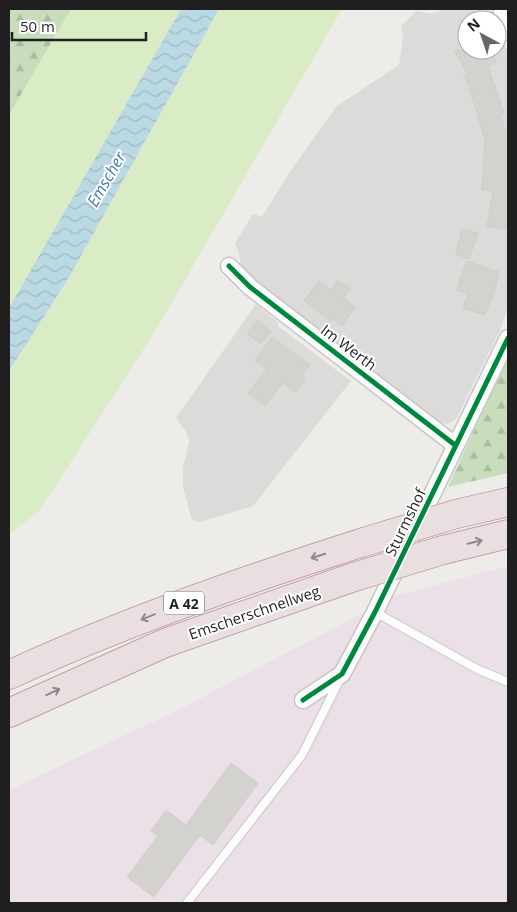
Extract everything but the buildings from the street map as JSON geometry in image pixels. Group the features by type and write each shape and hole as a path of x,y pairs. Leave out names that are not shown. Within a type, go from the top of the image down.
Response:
{"highway":[{"name":"Emscherschnellweg","path":"9,675 154,614 259,575 456,514 508,502"},
{"name":"Emscherschnellweg","path":"9,713 165,642 351,578 442,550 508,534"}],"street":[{"name":"Im Werth","path":"229,266 250,287 456,445"},
{"name":"Sturmshof","path":"304,700 342,674 375,612 508,338"}],"lane":[{"path":"375,612 477,669 508,682"},
{"path":"187,903 302,755 342,674"}],"shaded area":[{"path":"444,9 474,10 457,10 457,60 507,60 507,49 508,51 508,307 500,330 456,419 445,424 439,422 260,287 241,267 235,243 253,214 262,217 289,173 336,107 399,65 403,39 401,26 416,11 432,14"},
{"path":"256,304 279,323 278,326 351,381 253,506 200,522 192,520 183,487 183,468 189,441 186,432 176,418"},
{"path":"508,566 508,903 9,903 9,790 172,713 395,596"}],"green space":[{"path":"9,9 71,9 9,115"},
{"path":"71,9 181,9 9,308 9,115"},
{"path":"219,9 342,9 156,330 40,510 9,535 9,371 68,279"},
{"path":"508,357 508,473 448,487"}],"water":[{"name":"Emscher","path":"181,9 219,9 68,279 9,371 9,308"}],"cycle path":[{"path":"229,266 250,287 455,445"},
{"path":"303,700 342,674 375,612 508,338"}]}
